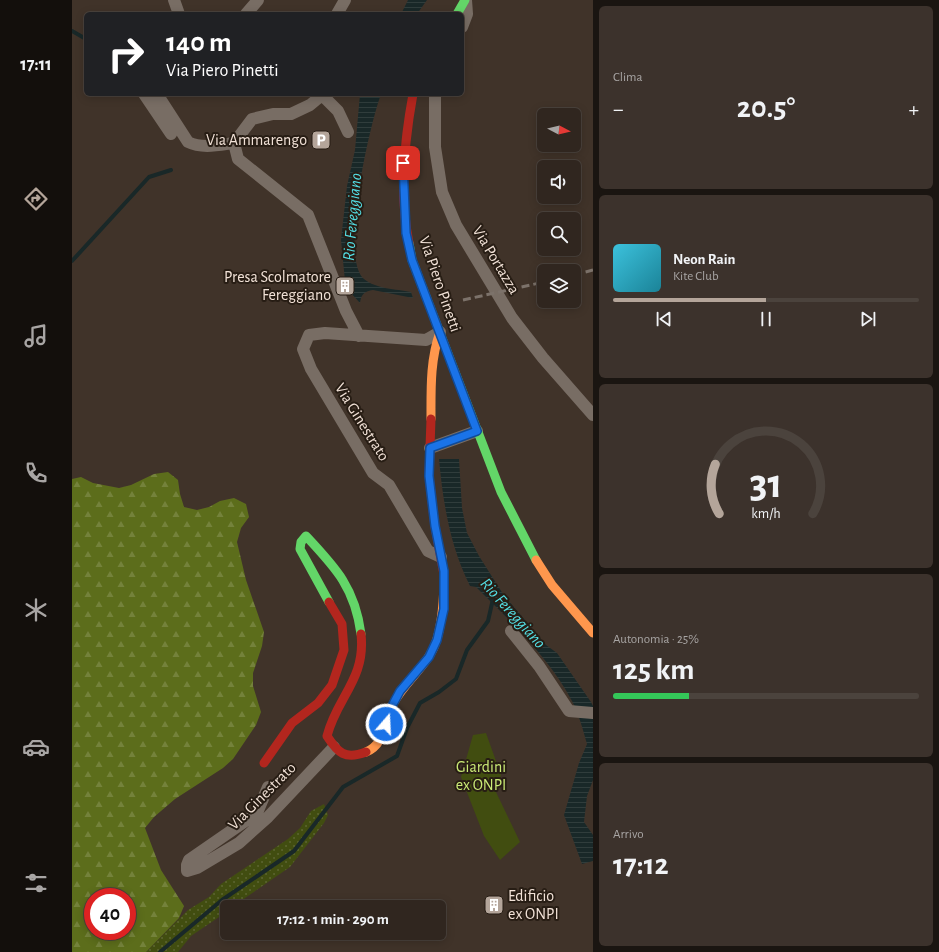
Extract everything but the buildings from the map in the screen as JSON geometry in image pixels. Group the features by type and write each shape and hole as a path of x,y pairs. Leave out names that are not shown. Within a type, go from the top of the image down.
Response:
{"street":[{"path":"174,0 178,12"},
{"path":"248,12 258,0"},
{"path":"338,12 345,0"},
{"path":"459,12 466,0"},
{"path":"464,22 467,14 466,0"},
{"path":"145,96 171,134"},
{"path":"158,96 188,142 195,146 214,146 234,143 252,119 273,114 291,114 322,98 338,112 348,132"},
{"name":"Via Piero Pinetti","path":"413,96 405,138 403,163 406,233 412,260 501,492 531,554 552,584 593,633"},
{"name":"Via Portazza","path":"435,96 435,147 442,192 456,225 512,318 543,358 593,415"},
{"path":"234,143 238,159 308,215 346,311 359,336"},
{"path":"334,747 342,754 355,756 369,751 376,746 383,734 388,714 400,691 429,657 437,640 444,609 444,571 429,476 432,364 434,349 440,332"},
{"name":"Via Ginestrato","path":"440,332 426,340 325,333 309,335 303,349 311,369 373,473 389,484 428,551 441,557"},
{"path":"430,448 477,431"},
{"name":"Via Ginestrato","path":"264,763 292,723 318,703 332,686 344,650 342,624 300,550 301,542 306,536 335,567 350,591 359,615 362,636 360,668 349,694 330,723 327,736 334,747 268,816 239,843 197,868 187,870 186,865 189,860 257,813 268,787"},
{"path":"511,631 539,666 569,711 593,713"}],"green space":[{"path":"168,472 178,480 184,507 197,510 209,507 220,501 234,498 246,504 249,517 241,528 237,542 246,580 264,632 262,646 253,673 253,686 261,712 256,725 233,759 223,768 175,799 154,817 145,828 161,870 184,906 179,918 146,952 72,952 72,479 81,477 93,483 119,488 131,485 154,474"},
{"name":"Giardini ex ONPI","path":"486,733 501,775 496,792 520,842 500,860 484,836 461,777 473,735"},
{"path":"324,804 328,815 324,823 290,867 242,900 220,900 220,916 191,936 178,952 146,952 188,910 209,897 221,884 288,839 300,828 311,811"}],"water":[{"path":"408,0 427,0 418,12 402,12"},
{"name":"Rio Fereggiano","path":"360,96 380,96 364,160 355,219 357,266 364,279 374,285 411,292 413,298 373,290 368,291 361,297 360,303 350,292 345,281 341,240 347,186 355,150"},
{"name":"Rio Fereggiano","path":"439,459 459,459 462,508 467,533 479,556 503,594 546,645 557,653 593,706 593,780 587,796 584,822 593,835 593,861 582,864 564,815 579,763 587,744 577,711 563,685 552,669 528,640 476,587 470,586 457,555 448,524"}],"waterway":[{"path":"72,31 84,38"},
{"path":"72,261 149,177 171,170"},
{"path":"160,952 222,900 294,851 343,787 397,756 407,728 420,703 439,692 456,679 467,650 488,621 493,599"}],"railway":[{"path":"581,273 593,270"},
{"path":"463,300 537,284"}],"traffic: fast":[{"path":"458,12 465,0"},
{"path":"409,243 412,260 501,492 536,560"},
{"path":"329,602 300,549 301,542 306,536 335,569 349,591 358,618 361,634"}],"traffic: slow":[{"path":"431,419 431,386 434,353 440,332"},
{"path":"536,560 552,585 593,633"},
{"path":"366,752 372,749 381,738 393,704 434,648 442,615 444,575"}],"traffic: jam":[{"path":"409,243 403,187 407,131 413,96"},
{"path":"431,419 429,476 435,527 444,575"},
{"path":"264,763 292,723 318,703 332,685 344,650 342,624 329,602"},
{"path":"361,634 361,650 355,676 337,710 327,736 339,751 347,755 366,752"}],"place":[{"name":"Via Ammarengo","path":"321,140"},
{"name":"Presa Scolmatore Fereggiano","path":"345,286"},
{"name":"Edificio ex ONPI","path":"494,905"}],"route":[{"path":"386,724 388,714 400,691 415,676 429,657 437,640 444,609 444,571 435,526 429,476 430,448 477,431 412,260 406,233 403,163"}]}
